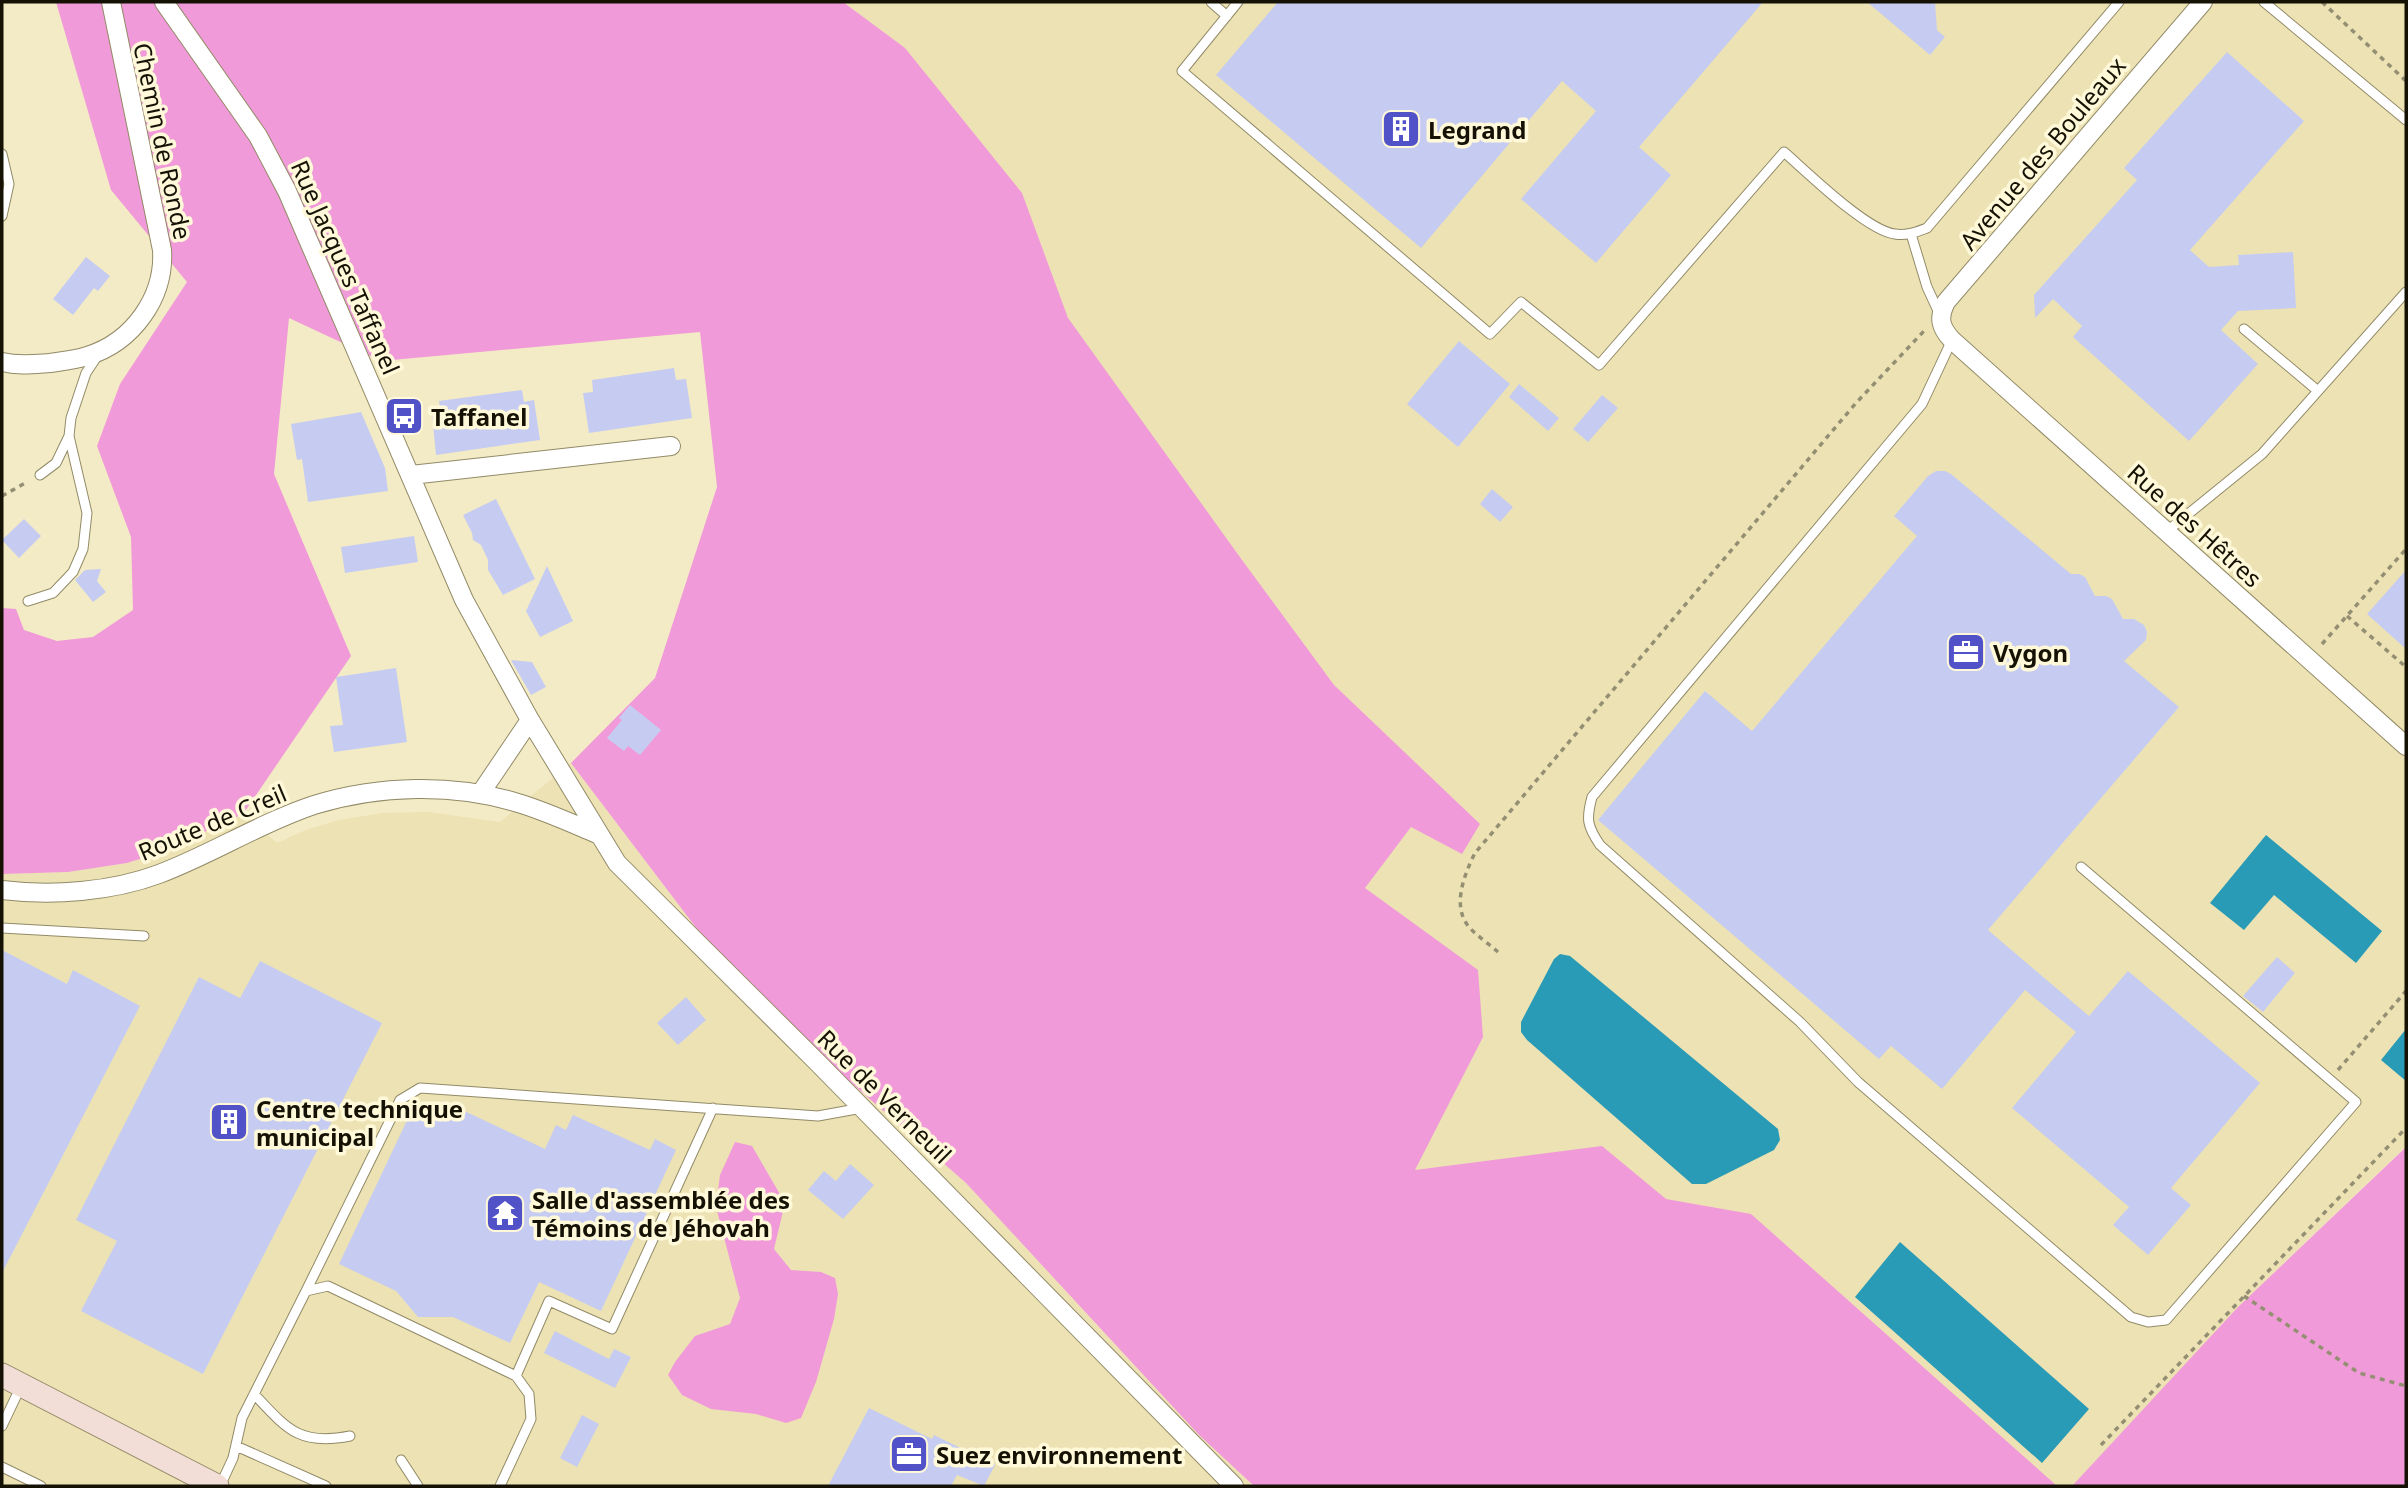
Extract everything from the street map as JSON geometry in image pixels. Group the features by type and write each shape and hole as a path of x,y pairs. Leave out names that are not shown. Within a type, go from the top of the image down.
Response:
{"main road":[{"path":"12,1380 218,1486"}],"street":[{"name":"Chemin de Ronde","path":"2,362 22,365 65,361 101,351 127,332 151,303 160,283 162,261 111,2"},
{"name":"Rue Jacques Taffanel","path":"164,2 274,163 464,600 530,720"},
{"name":"Avenue des Bouleaux","path":"1940,314 1947,302 2203,2"},
{"path":"1940,314 1942,326 1952,340"},
{"name":"Rue des Hêtres","path":"1952,340 2406,746"},
{"path":"411,475 671,446"},
{"path":"480,794 530,720"},
{"name":"Rue de Verneuil","path":"530,720 597,834 625,872 863,1108 1234,1486"},
{"name":"Route de Creil","path":"2,890 58,892 107,887 138,880 170,869 314,805 369,793 398,790 424,789 480,794 524,805 597,834"}],"lane":[{"path":"1211,2 1227,16"},
{"path":"1238,2 1182,71 1490,334 1521,302 1599,365 1784,152 1871,225 1893,234 1911,234 1927,228 2119,2"},
{"path":"2264,2 2406,120"},
{"path":"2,154 9,184 2,216"},
{"path":"1911,234 1927,287 1940,314"},
{"path":"2166,532 2262,454 2406,292"},
{"path":"2244,328 2318,391"},
{"path":"1952,340 1922,404 1592,797 1587,816 1591,831 1600,845 1800,1022 1858,1082 2131,1317 2148,1322 2166,1320 2356,1102 2081,867"},
{"name":"Chemin de Ronde","path":"40,475 56,463 69,436 71,418 86,373 101,351"},
{"name":"Chemin de Ronde","path":"28,601 54,593 74,572 83,549 87,513 69,436"},
{"path":"2,928 144,936"},
{"path":"218,1486 233,1458 242,1418 400,1100 419,1088 818,1116 863,1108"},
{"path":"516,1376 549,1301 612,1329 713,1108"},
{"path":"306,1291 328,1286 516,1376 529,1394 531,1419 500,1486"},
{"path":"2,1426 12,1380"},
{"path":"254,1394 280,1422 309,1439 329,1440 350,1436"},
{"path":"236,1446 326,1486"},
{"path":"401,1460 418,1486"},
{"path":"2,1467 41,1486"}],"path":[{"path":"2322,2 2406,81"},
{"path":"1499,952 1467,925 1461,901 1463,877 1475,853 1856,402 1940,314"},
{"path":"2,496 40,475"},
{"path":"2309,659 2406,549"},
{"path":"2347,616 2406,667"},
{"path":"2330,1080 2406,991"},
{"path":"2101,1445 2406,1128"},
{"path":"2244,1296 2359,1373 2406,1386"}],"shaded area":[{"path":"56,2 843,2 905,48 1022,193 1068,318 1334,685 1480,824 1462,854 1411,827 1365,888 1478,970 1483,1037 1415,1170 1602,1146 1666,1199 1751,1214 2057,1486 1254,1486 1199,1435 966,1183 794,1033 732,975 571,763 655,678 717,487 700,332 381,361 289,318 274,474 351,656 243,814 159,853 127,863 68,872 2,874 2,608 16,609 24,630 57,641 93,637 133,610 131,537 97,446 120,384 187,282 111,190"},
{"path":"689,2 2406,2 2406,1150 2404,1148 2243,1302 2072,1486 1995,1486 1414,1231"},
{"path":"571,763 732,975 794,1033 966,1183 1199,1435 1254,1486 2,1486 2,874 67,872 127,863 159,853 243,814 277,843 306,830 339,820 383,813 428,812 500,822"},
{"path":"735,1142 752,1146 785,1203 774,1249 791,1270 821,1272 835,1278 838,1294 834,1319 816,1382 801,1418 786,1423 756,1414 711,1409 682,1395 668,1375 695,1336 730,1324 740,1298 716,1207 720,1175"},
{"path":"2405,1148 2406,1486 2072,1486 2238,1307"}],"water":[{"path":"2266,835 2382,931 2356,963 2274,895 2244,930 2210,903"},
{"path":"1560,954 1570,956 1778,1129 1780,1140 1774,1150 1706,1184 1692,1184 1527,1040 1521,1032 1521,1022 1554,959"},
{"path":"2406,1029 2406,1081 2381,1060"},
{"path":"1900,1242 2089,1409 2042,1463 1855,1297"}],"building":[{"name":"Legrand","path":"1278,2 1763,2 1639,147 1671,175 1596,263 1521,199 1596,111 1562,81 1421,248 1216,75"},
{"path":"1867,2 1935,2 1937,30 1945,37 1930,55"},
{"path":"2227,52 2304,121 2190,250 2209,267 2239,265 2238,255 2293,252 2296,308 2238,311 2221,330 2258,364 2189,441 2073,337 2082,326 2053,299 2035,318 2034,295 2137,180 2124,168"},
{"path":"86,257 110,276 98,291 94,288 73,315 53,299"},
{"path":"1459,341 1510,384 1458,447 1407,404"},
{"path":"674,368 676,380 686,379 692,418 589,433 583,393 593,392 592,380"},
{"path":"1519,384 1559,418 1548,431 1509,397"},
{"path":"522,390 524,402 534,400 540,440 436,455 432,415 441,414 439,401"},
{"path":"1602,395 1618,408 1588,442 1573,429"},
{"path":"361,412 385,468 388,491 308,502 302,459 297,460 291,424"},
{"path":"1936,471 1945,471 2071,574 2085,577 2095,596 2112,599 2123,619 2134,619 2144,625 2146,640 2124,661 2179,707 1988,930 2089,1016 2128,971 2260,1083 2171,1188 2191,1205 2148,1255 2113,1225 2129,1207 2012,1108 2076,1032 2025,990 1942,1089 1891,1046 1879,1059 1598,820 1705,691 1752,731 1917,536 1894,516 1928,476"},
{"path":"1492,489 1513,507 1500,522 1480,504"},
{"path":"496,499 535,579 503,595 488,570 488,560 481,545 473,540 463,515"},
{"path":"24,519 41,536 19,558 2,540"},
{"path":"414,536 418,562 345,573 341,547"},
{"path":"547,566 573,621 540,637 526,611"},
{"path":"101,569 97,581 106,592 93,602 75,580 85,570"},
{"path":"2406,570 2406,649 2367,614"},
{"path":"511,660 532,662 546,687 531,695"},
{"path":"396,668 407,742 334,752 330,726 343,725 336,677"},
{"path":"630,705 661,730 640,755 628,746 624,751 607,738"},
{"path":"2,950 67,984 73,970 140,1006 2,1273"},
{"path":"2277,957 2295,973 2263,1012 2243,996"},
{"name":"Centre technique municipal","path":"260,961 382,1023 203,1374 81,1311 117,1241 76,1220 199,977 240,998"},
{"path":"686,997 706,1020 678,1045 657,1023"},
{"name":"Salle d'assemblée des Témoins de Jéhovah","path":"443,1101 545,1149 556,1125 566,1130 573,1115 650,1150 655,1139 676,1150 601,1311 539,1282 510,1343 453,1317 418,1317 396,1291 339,1264 410,1114 427,1121 429,1116 435,1119"},
{"path":"850,1164 874,1185 843,1219 808,1190 824,1171 836,1181"},
{"path":"555,1331 609,1359 614,1349 631,1357 615,1388 544,1353"},
{"name":"Suez environnement","path":"869,1408 932,1439 934,1435 995,1465 984,1486 957,1475 951,1486 828,1486"},
{"path":"582,1415 599,1424 577,1467 560,1458"}],"place":[{"name":"Legrand","path":"1401,129"},
{"name":"Taffanel","path":"404,416"},
{"name":"Vygon","path":"1966,652"},
{"name":"Centre technique municipal","path":"229,1122"},
{"name":"Salle d'assemblée des Témoins de Jéhovah","path":"505,1213"},
{"name":"Suez environnement","path":"909,1454"}]}
